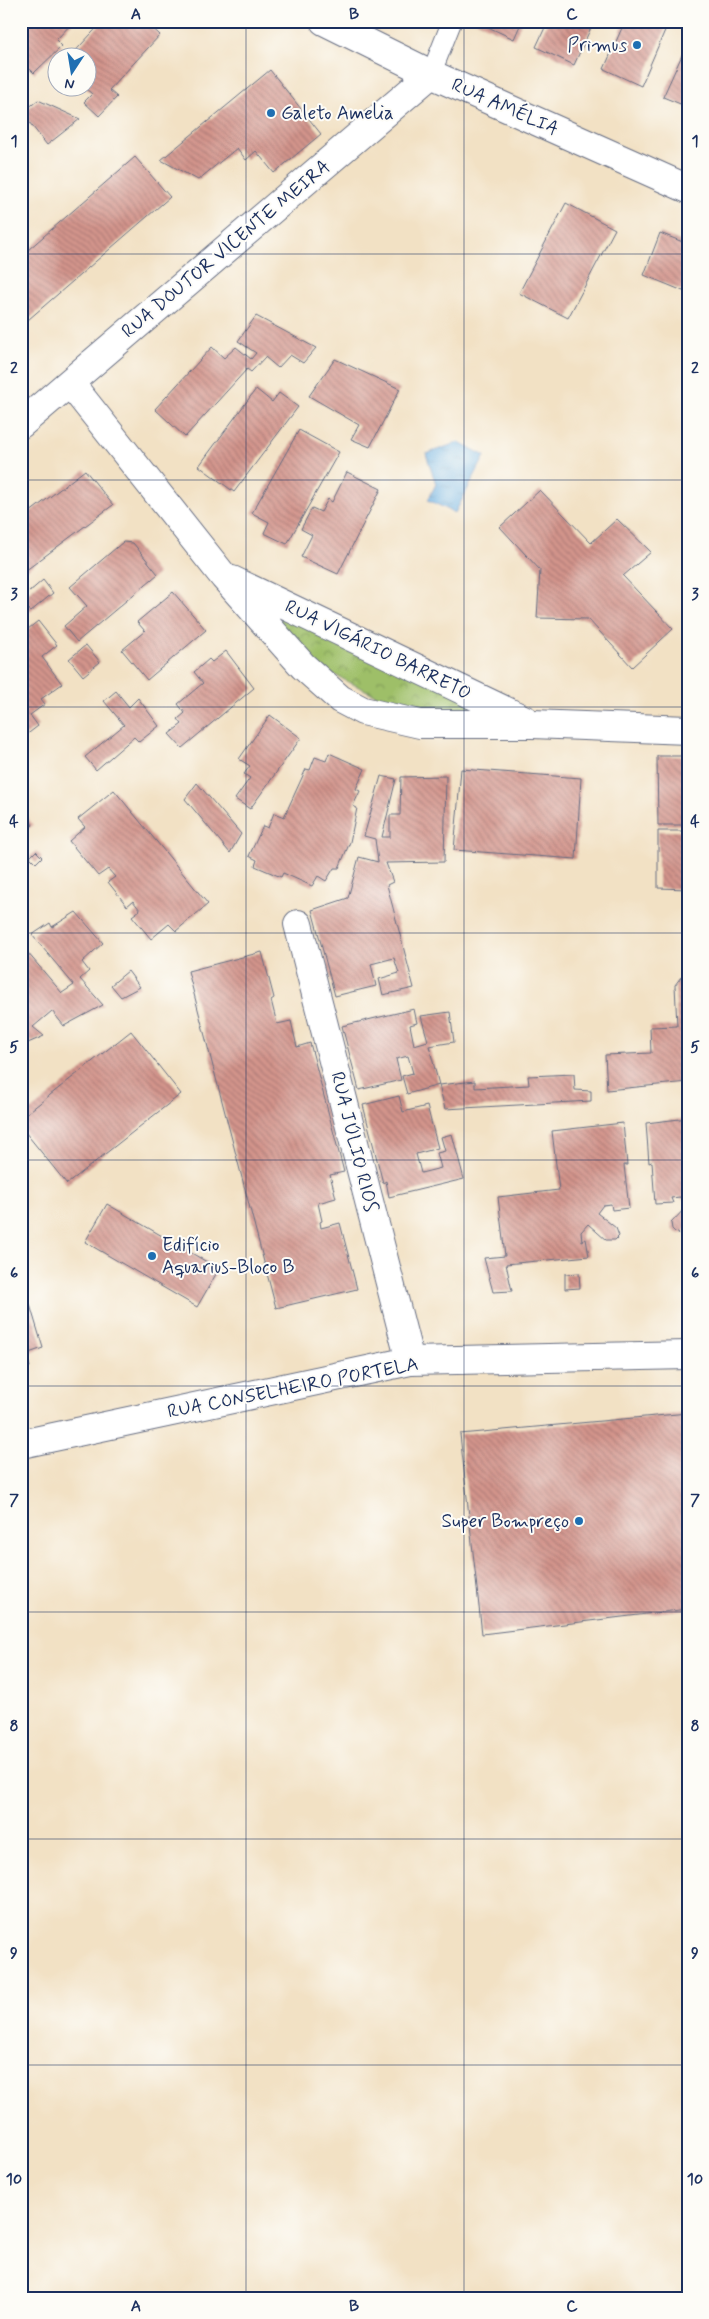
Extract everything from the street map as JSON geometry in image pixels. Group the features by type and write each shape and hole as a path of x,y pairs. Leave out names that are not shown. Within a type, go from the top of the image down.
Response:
{"street":[{"name":"RUA AMÉLIA","path":"324,21 432,74 688,189"},
{"name":"RUA DOUTOR VICENTE MEIRA","path":"21,424 432,74"},
{"name":"RUA VIGÁRIO BARRETO","path":"70,383 224,577 303,666 340,699 363,711 420,724 532,724 688,730"},
{"name":"RUA VIGÁRIO BARRETO","path":"224,577 343,632 532,724"},
{"name":"RUA JÚLIO RIOS","path":"298,924 410,1361"},
{"name":"RUA CONSELHEIRO PORTELA","path":"21,1444 410,1361 688,1354"}],"lane":[{"path":"432,74 452,21"}],"green space":[{"path":"238,586 521,715 419,716 316,666"}],"water":[{"path":"459,442 485,456 455,513 428,500 436,484 426,454"}],"building":[{"path":"21,21 74,21 56,40 62,46 60,48 48,48 48,60 34,73 21,60"},
{"path":"103,21 145,21 160,35 109,90 117,97 99,116 84,102 88,98 98,98 98,48 78,48"},
{"path":"475,21 522,21 514,39"},
{"path":"548,21 594,21 574,65 536,47"},
{"name":"Primus","path":"625,21 669,21 641,86 604,69"},
{"path":"688,42 688,107 663,97"},
{"path":"270,70 321,134 274,173 256,151 246,160 237,148 198,180 161,160"},
{"path":"38,100 80,119 47,145 22,113"},
{"path":"135,157 170,197 21,326 21,256"},
{"path":"566,203 615,229 568,318 519,293"},
{"path":"660,233 688,244 688,293 644,275"},
{"path":"256,316 316,348 303,363 290,355 278,368 265,357 251,372 247,369 185,437 155,409 212,347 224,358 236,347 251,359 256,353 238,341"},
{"path":"335,359 400,389 370,447 351,439 359,425 309,396"},
{"path":"256,389 272,402 279,393 298,407 234,492 199,466"},
{"path":"299,430 339,452 287,544 264,533 269,522 252,513"},
{"path":"85,470 113,505 21,574 21,519"},
{"path":"347,472 381,489 338,574 301,557 312,535 301,529 312,508 321,512 328,499 332,502"},
{"path":"540,490 591,543 617,519 651,552 623,576 673,629 632,667 588,619 537,618 540,570 500,527"},
{"path":"123,542 133,543 158,574 77,642 64,626 87,606 70,587"},
{"path":"43,580 53,593 30,612 21,599"},
{"path":"173,592 206,630 147,680 122,650 145,631 137,622"},
{"path":"38,621 57,645 42,657 62,684 41,699 45,704 30,715 38,726 21,739 21,631 23,633"},
{"path":"86,645 100,662 83,676 69,659"},
{"path":"226,651 254,688 182,748 169,734 182,724 178,719 185,713 178,704 203,683 194,672 209,659 212,662"},
{"path":"116,691 129,707 138,698 159,726 139,742 134,737 96,770 85,757 124,725 104,701"},
{"path":"270,715 301,738 250,809 235,799 250,778 244,774 250,766 239,759"},
{"path":"329,753 365,769 356,789 360,791 353,806 357,808 350,842 339,868 334,868 326,881 318,876 312,886 283,873 281,877 255,866 257,860 249,856 263,826 268,828 274,813 284,817 306,769 310,770 315,757 326,761"},
{"path":"657,756 688,756 688,825 658,825"},
{"path":"461,769 581,778 576,859 454,850"},
{"path":"381,776 396,779 382,837 390,837 390,815 400,815 401,777 446,776 444,862 386,863 393,882 387,885 414,988 383,995 379,979 399,973 394,958 371,964 376,986 335,996 312,910 348,898 359,857 378,862 375,839 364,836"},
{"path":"197,783 241,834 230,853 185,799"},
{"path":"114,790 208,904 176,931 169,924 151,939 132,916 140,910 133,901 127,906 108,882 115,877 108,869 98,876 69,841 85,827 78,819"},
{"path":"21,810 33,825 21,835"},
{"path":"658,831 688,831 688,889 658,888"},
{"path":"36,851 42,857 36,863 30,857"},
{"path":"76,912 103,943 82,962 89,971 80,979 103,1005 64,1026 52,1011 33,1027 44,1036 21,1046 21,945 62,993 74,985 32,935 50,923 52,927"},
{"path":"262,952 274,998 271,1000 277,1024 291,1021 297,1047 310,1043 344,1172 330,1175 336,1198 318,1203 322,1221 320,1222 321,1228 340,1223 357,1289 276,1308 188,971"},
{"path":"128,971 140,987 121,997 111,985"},
{"path":"688,976 688,1082 607,1090 605,1055 651,1053 650,1027 677,1026 675,985 681,977"},
{"path":"414,1009 417,1023 410,1025 414,1045 428,1041 421,1016 450,1012 454,1042 429,1046 439,1085 407,1094 402,1076 413,1073 408,1056 396,1059 401,1080 359,1090 342,1026"},
{"path":"131,1031 181,1094 67,1184 21,1127 21,1118"},
{"path":"574,1074 575,1090 591,1091 591,1101 445,1109 439,1085 475,1081 475,1088 529,1085 528,1076"},
{"path":"399,1096 403,1112 427,1106 438,1148 416,1154 421,1173 441,1168 437,1153 445,1151 441,1137 452,1134 464,1179 389,1197 386,1181 383,1183 363,1105"},
{"path":"688,1118 688,1204 680,1197 671,1198 673,1203 655,1204 652,1162 649,1163 646,1123"},
{"path":"623,1123 627,1165 624,1165 629,1208 612,1210 611,1204 603,1205 597,1213 616,1228 619,1236 615,1240 606,1240 588,1224 581,1232 582,1241 586,1239 589,1256 506,1264 512,1291 493,1292 484,1258 505,1256 498,1197 559,1190 552,1131"},
{"name":"Edifício Aquarius-Bloco B","path":"107,1204 219,1269 197,1307 85,1242"},
{"path":"688,1205 688,1228 680,1234 672,1229 671,1223"},
{"path":"579,1273 580,1288 565,1289 565,1274"},
{"path":"21,1275 43,1348 26,1354 30,1367 21,1370"},
{"name":"Super Bompreço","path":"688,1413 688,1609 482,1634 460,1434"}],"place":[{"name":"Primus","path":"637,45"},
{"name":"Galeto Amelia","path":"271,113"},
{"name":"Edifício Aquarius-Bloco B","path":"152,1256"},
{"name":"Super Bompreço","path":"579,1521"}]}
